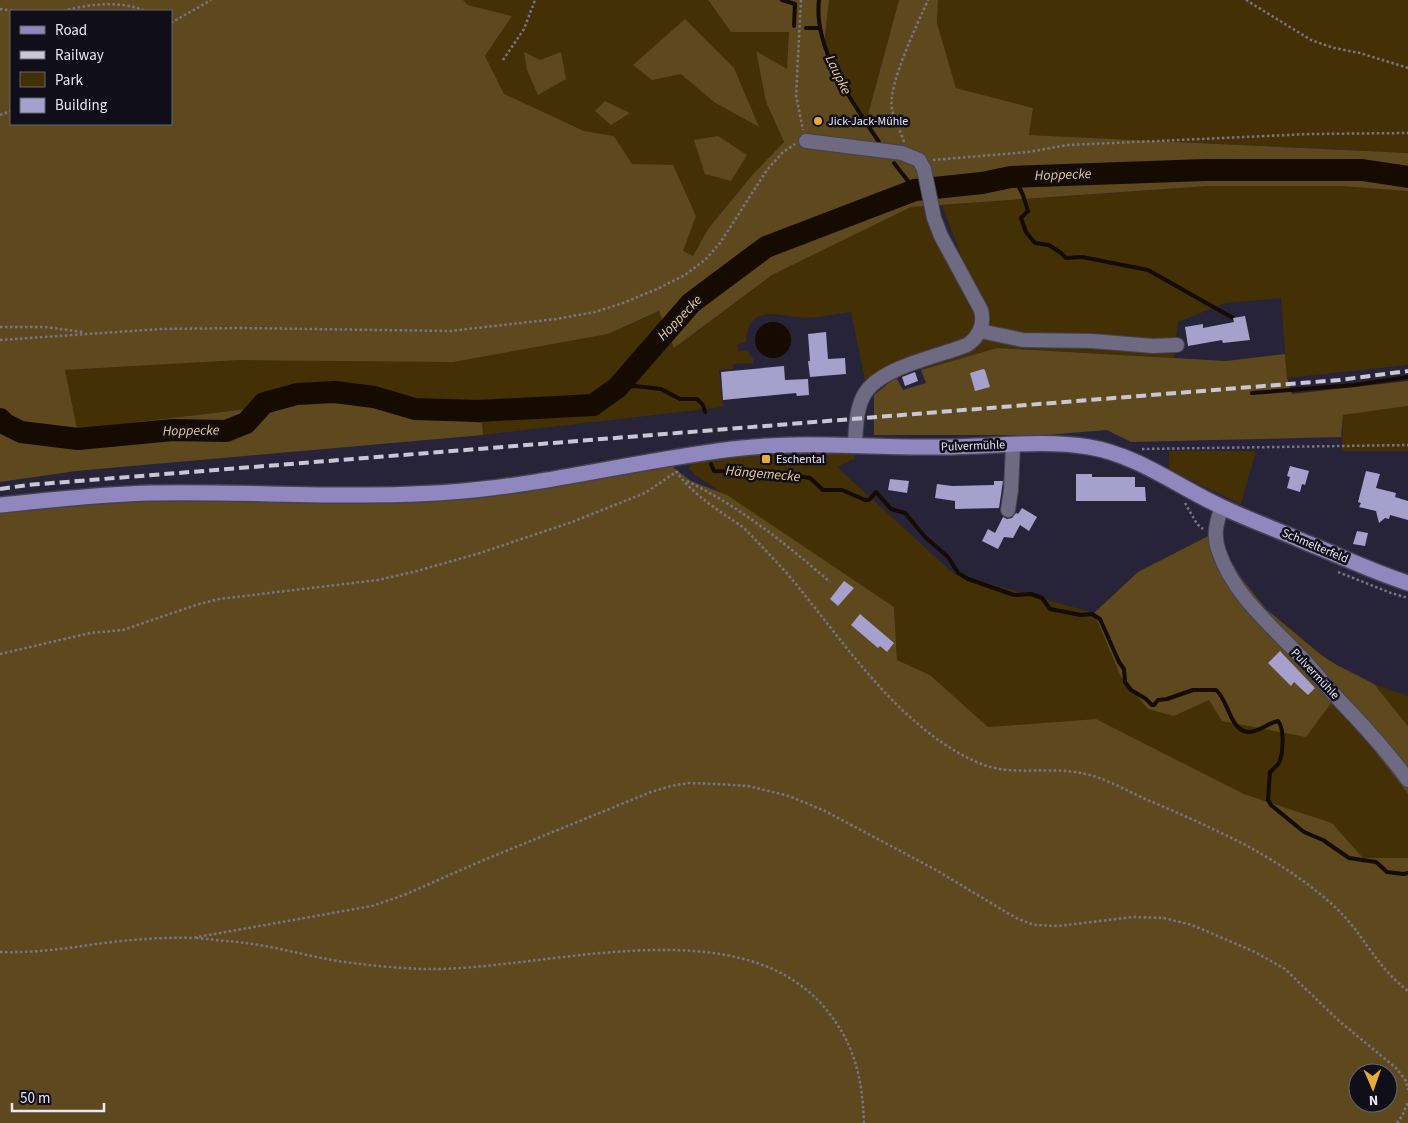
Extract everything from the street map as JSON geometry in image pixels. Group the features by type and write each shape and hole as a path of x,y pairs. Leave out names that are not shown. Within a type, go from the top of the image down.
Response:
{"main road":[{"name":"Pulvermühle","path":"0,505 90,496 150,493 352,495 462,491 677,466 720,451 764,446 855,444 944,448 1063,444 1105,450 1140,464 1222,507"},
{"name":"Schmelterfeld","path":"1222,507 1408,583"}],"street":[{"path":"806,141 908,155 922,164 930,201 941,236 981,310 983,320 980,331 974,340 967,345 898,369 884,375 872,384 863,397 860,407 855,444"},
{"path":"980,331 1030,340 1092,341 1152,346 1177,345"},
{"path":"1008,510 1012,490 1013,445"},
{"name":"Pulvermühle","path":"1222,507 1216,523 1216,544 1224,564 1244,596 1370,733 1408,780"}],"path":[{"path":"172,22 211,0"},
{"path":"503,60 524,29 535,0"},
{"path":"0,340 161,329 240,328 441,332 556,319 594,312 643,296 685,275 711,255 771,164 788,148 806,141 796,95 801,0"},
{"path":"908,155 892,109 892,96 912,34 928,0"},
{"path":"1246,0 1311,40 1408,68"},
{"path":"67,10 108,2 142,10"},
{"path":"922,164 943,158 1020,153 1068,145 1310,134 1408,134"},
{"path":"0,327 46,327 87,333"},
{"path":"1142,449 1408,445"},
{"path":"0,654 90,632 123,630 219,599 378,580 416,571 480,553 572,522 644,493 677,466 685,480 700,497 748,531 800,588 855,657 897,704 912,719 943,743 970,759 993,767 1007,770 1065,770 1090,775 1185,816 1252,848 1327,900 1351,924 1383,968 1408,991"},
{"path":"685,480 747,515 830,582"},
{"path":"1181,499 1199,526 1215,532"},
{"path":"192,938 372,906 404,895 629,800 671,786 688,783 748,786 789,796 825,811 936,870 1008,914 1027,923 1040,926 1058,926 1133,917 1164,918 1192,925 1236,943 1290,973 1338,1020 1396,1068 1406,1081 1408,1090"},
{"path":"0,952 41,952 167,937 192,938 246,943 344,962 423,969 461,968 587,954 658,951 715,953 773,968 812,994 836,1022 849,1044 858,1068 864,1123"},
{"path":"1397,1123 1408,1102"}],"green space":[{"path":"463,0 708,0 731,32 790,32 787,70 756,52 766,102 784,142 753,174 708,229 693,256 682,252 696,215 688,199 632,164 614,136 584,131 504,95 485,56 512,16 468,5"},
{"path":"829,0 899,0 866,123 824,45"},
{"path":"938,0 1408,0 1408,153 1029,135 1033,108 956,88 937,23"},
{"path":"1208,186 1339,186 1408,191 1408,365 1287,378 1281,298 1225,303 1178,322 1174,358 997,348 921,370 902,360 865,380 851,312 808,318 768,314 753,320 748,328 746,341 737,345 739,352 747,350 753,359 753,363 733,364 733,369 719,370 723,407 483,435 482,423 325,400 76,429 65,370 240,360 608,334 660,311 674,348 772,275 911,207 924,206 994,342 942,205"},
{"path":"1408,406 1408,451 1342,451 1343,415"},
{"path":"857,449 854,459 837,467 954,574 1094,613 1121,677 1174,716 1209,699 1334,699 1408,794 1408,858 1363,858 1332,823 1244,794 1096,719 988,727 930,675 897,660 894,607 694,474 689,468 693,459"},
{"path":"1169,451 1256,451 1241,504 1169,470"},
{"path":"1374,684 1408,696 1408,726"}],"shaded area":[{"path":"0,0 463,0 468,5 512,16 485,56 504,94 584,131 614,136 632,164 673,165 696,216 683,251 693,256 708,229 753,174 784,142 766,102 756,51 787,69 789,32 731,32 708,0 829,0 824,45 866,122 899,0 938,0 937,23 956,88 1033,108 1029,135 1408,153 1408,191 1339,186 1208,186 911,207 772,275 674,348 659,311 608,334 453,362 240,360 65,370 77,429 325,400 482,423 483,435 76,471 0,482"},
{"path":"685,19 734,68 759,127 714,102 681,74 652,80 633,65"},
{"path":"524,52 540,60 561,52 566,79 538,95 527,70"},
{"path":"605,101 630,113 611,125 595,111"},
{"path":"718,136 747,155 731,181 705,174 694,140"},
{"path":"773,322 786,327 791,340 786,353 773,358 760,353 755,340 760,327"},
{"path":"997,348 1226,361 1285,354 1287,378 1292,394 1408,381 1408,406 1343,415 1341,437 1131,442 1107,430 1046,435 874,435 874,395 896,377 903,390 926,383 921,370"},
{"path":"669,464 691,481 727,495 894,607 897,660 930,675 988,727 1096,719 1244,794 1332,823 1363,858 1408,858 1408,1123 0,1123 0,505 46,500 352,495"},
{"path":"1218,531 1229,558 1242,579 1266,609 1320,654 1374,684 1408,726 1408,794 1334,699 1306,737 1222,721 1209,700 1174,716 1148,709 1121,677 1094,613 1138,572"}],"building":[{"path":"1245,316 1250,340 1223,343 1222,340 1188,346 1185,327 1203,324 1203,328 1234,322 1233,318"},
{"path":"826,332 828,359 845,358 846,374 810,377 808,334"},
{"path":"784,366 785,380 808,379 809,395 797,396 796,393 723,400 721,372"},
{"path":"985,370 990,387 975,391 970,373"},
{"path":"915,372 918,381 905,386 902,377"},
{"path":"1290,466 1309,471 1305,485 1302,484 1300,492 1287,488 1290,477 1287,476"},
{"path":"1366,471 1380,474 1376,488 1396,493 1395,497 1408,501 1408,520 1390,515 1389,519 1385,518 1379,523 1376,511 1359,507 1361,503 1358,502"},
{"path":"1076,474 1092,474 1092,477 1135,477 1135,487 1145,487 1146,501 1076,501"},
{"path":"890,479 909,481 907,493 888,490"},
{"path":"994,481 1003,481 999,508 955,509 955,501 935,498 937,484 952,486 994,485"},
{"path":"1022,508 1037,517 1029,531 1020,525 1013,538 1004,537 998,549 982,541 988,529 995,533 1003,517 1007,519 1012,518"},
{"path":"1357,531 1368,533 1365,546 1353,544"},
{"path":"844,581 854,588 838,606 830,599"},
{"path":"860,614 894,643 887,652 880,646 878,648 851,625"},
{"path":"1280,651 1315,688 1308,695 1294,682 1291,686 1268,663"}],"waterway":[{"path":"782,0 795,4 794,26"},
{"name":"Laupke","path":"819,0 819,19 828,56 847,93 879,142"},
{"path":"806,28 819,28"},
{"name":"Laupke","path":"894,163 915,190"},
{"name":"Hoppecke","path":"0,419 5,424 21,432 78,439 173,430 226,431 246,423 264,403 297,394 335,392 374,397 415,409 478,411 593,405 617,388 691,303 766,247 915,190 982,183 1011,177 1205,170 1362,170 1408,177"},
{"path":"1014,177 1028,211 1021,218 1026,232 1035,243 1049,245 1066,258 1082,257 1148,270 1233,318"},
{"path":"1252,393 1354,385 1408,377"},
{"name":"Hängemecke","path":"617,388 635,386 661,389 680,399 697,399 703,405 705,412"},
{"name":"Hängemecke","path":"711,464 714,471 770,472 810,478 823,490 842,490 865,500 869,500 876,492 891,509 905,513 925,537 948,557 958,573 968,579 1014,595 1031,594 1042,598 1050,609 1081,615 1092,614 1100,619 1124,669 1125,682 1131,690 1152,705 1158,700 1167,699 1193,690 1216,690 1224,700 1233,721 1242,730 1252,732 1278,721 1282,730 1282,748 1279,763 1270,772 1268,800 1271,805 1304,832 1323,840 1349,858 1376,862 1387,872 1408,873"}],"railway":[{"path":"0,489 28,485 1339,380 1408,371"}],"place":[{"name":"Jick-Jack-Mühle","path":"818,121"},
{"name":"Eschental","path":"766,459"}]}
